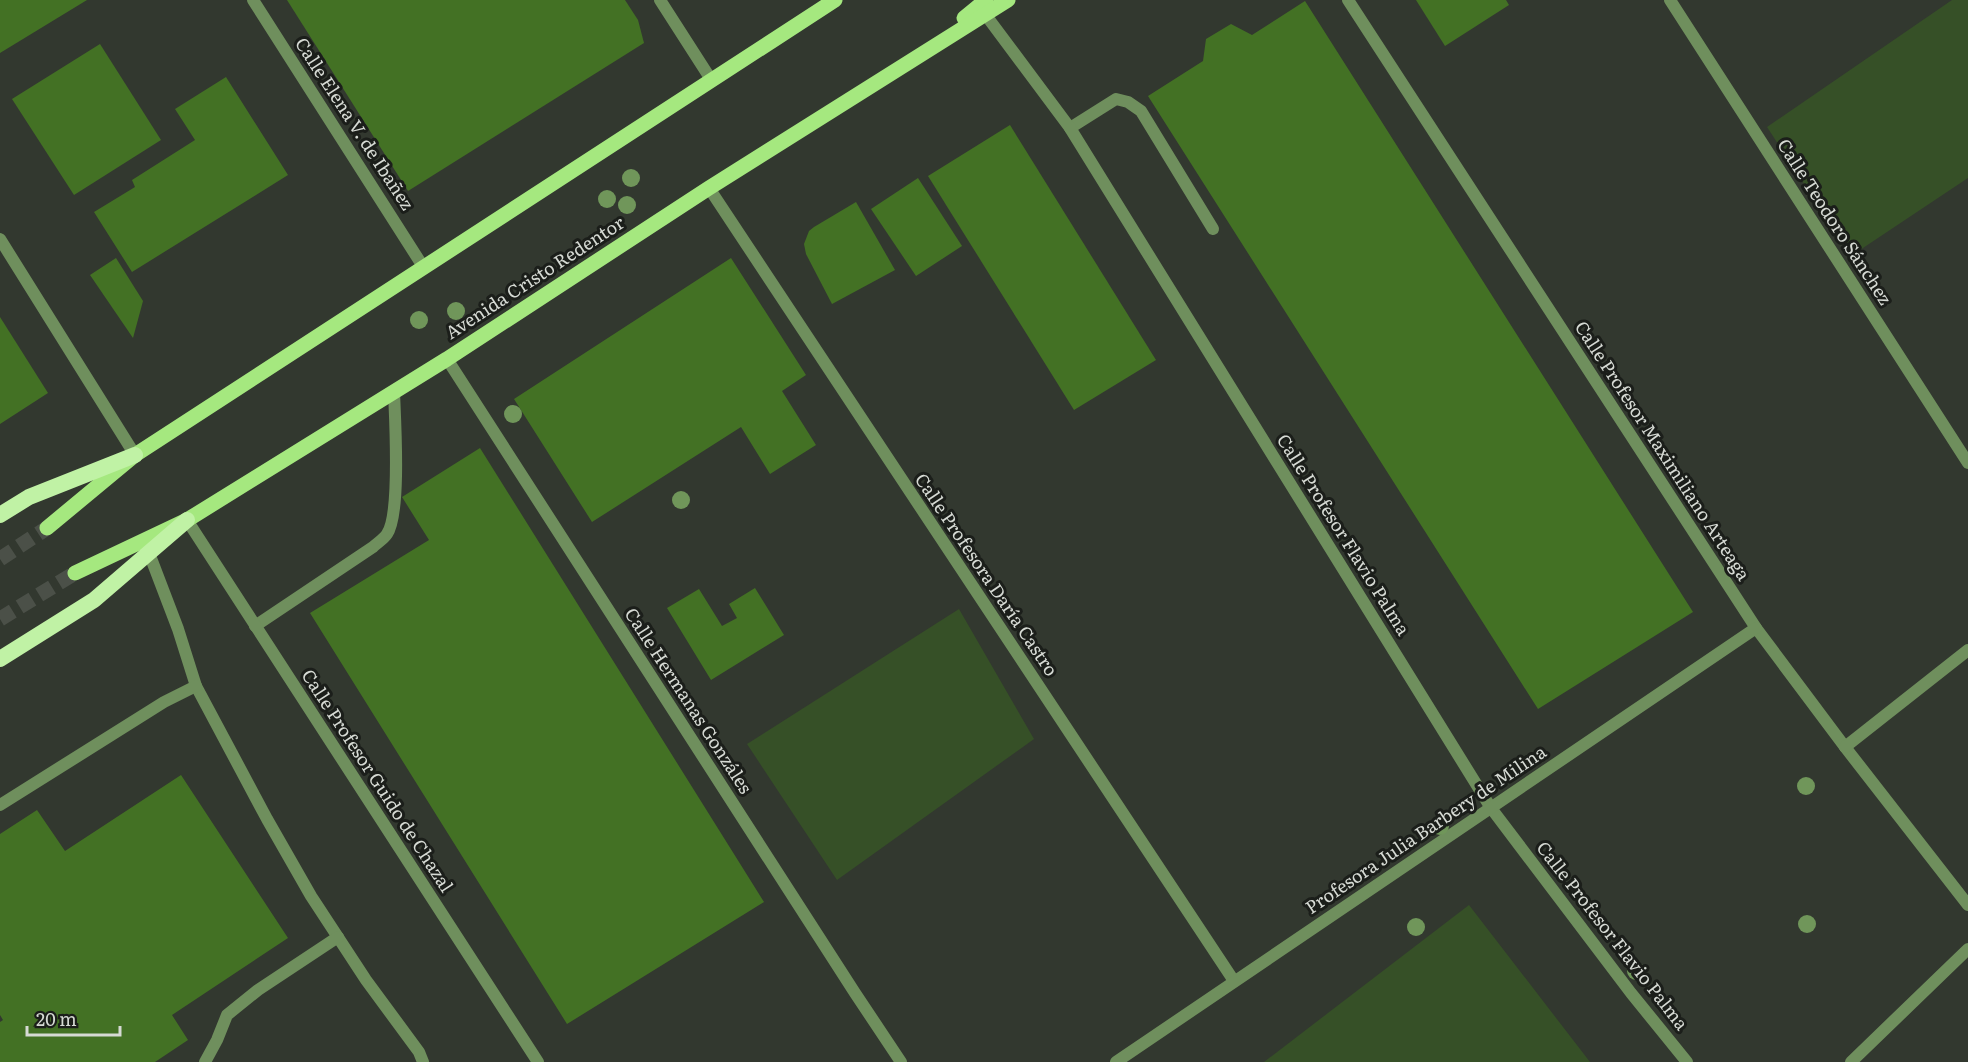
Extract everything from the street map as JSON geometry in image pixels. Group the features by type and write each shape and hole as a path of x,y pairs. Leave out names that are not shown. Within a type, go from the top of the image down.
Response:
{"highway":[{"path":"0,515 29,497 135,456"},
{"path":"0,659 94,600 187,520"}],"main road":[{"path":"48,528 135,456 835,0"},
{"name":"Avenida Cristo Redentor","path":"75,573 187,520 447,359 709,188 944,40 986,7 1008,0"}],"street":[{"name":"Calle Elena V. de Ibañez","path":"253,0 424,268"},
{"path":"660,0 712,81"},
{"name":"Calle Profesor Maximiliano Arteaga","path":"1348,0 1756,628 1968,905"},
{"name":"Calle Teodoro Sánchez","path":"1670,0 1968,463"},
{"name":"Calle Profesor Flavio Palma","path":"986,7 1070,128 1491,808 1631,993 1687,1062"},
{"path":"1070,128 1116,99 1128,102 1141,111 1213,229"},
{"name":"Calle Profesora Daría Castro","path":"709,188 1234,981"},
{"path":"0,239 135,456"},
{"name":"Calle Hermanas Gonzáles","path":"447,359 901,1062"},
{"path":"255,626 373,546 388,533 393,510 396,470 394,392"},
{"name":"Calle Profesor Guido de Chazal","path":"187,520 538,1062"},
{"path":"149,553 196,686 278,839 311,896 419,1052 423,1062"},
{"name":"Profesora Julia Barbery de Milina","path":"1116,1062 1756,628"},
{"path":"1845,747 1968,650"},
{"path":"0,805 164,702 196,686"},
{"path":"205,1062 227,1015 258,990 338,937"},
{"path":"1851,1062 1968,949"}],"green space":[{"path":"1952,0 1968,0 1968,178 1851,256 1767,127"},
{"path":"959,609 1034,739 837,880 747,744"},
{"path":"1469,905 1590,1062 1264,1062"}],"building":[{"path":"0,0 87,0 0,53"},
{"path":"287,0 625,0 638,20 644,43 408,191"},
{"path":"1416,0 1506,0 1509,5 1445,46"},
{"path":"1305,1 1693,612 1538,709 1148,96 1203,61 1206,39 1231,24 1252,35"},
{"path":"100,44 161,140 74,195 12,99"},
{"path":"226,77 288,175 132,272 94,212 135,187 132,180 195,140 175,109"},
{"path":"1010,125 1156,360 1074,410 928,176"},
{"path":"918,178 962,246 916,276 871,209"},
{"path":"856,202 895,270 832,304 806,254 804,244 809,231"},
{"path":"116,258 143,301 133,338 90,275"},
{"path":"731,258 806,375 782,391 816,445 770,474 741,427 592,522 514,399"},
{"path":"0,317 48,393 0,424"},
{"path":"480,448 764,902 567,1024 310,613 429,540 402,497"},
{"path":"755,588 784,635 711,680 667,608 699,589 722,626 737,618 729,604"},
{"path":"181,775 288,938 172,1015 188,1040 155,1062 0,1062 0,1022 3,1020 0,1015 0,834 37,810 65,851"}],"tunnel":[{"path":"0,559 47,528"},
{"path":"0,619 75,573"}]}
